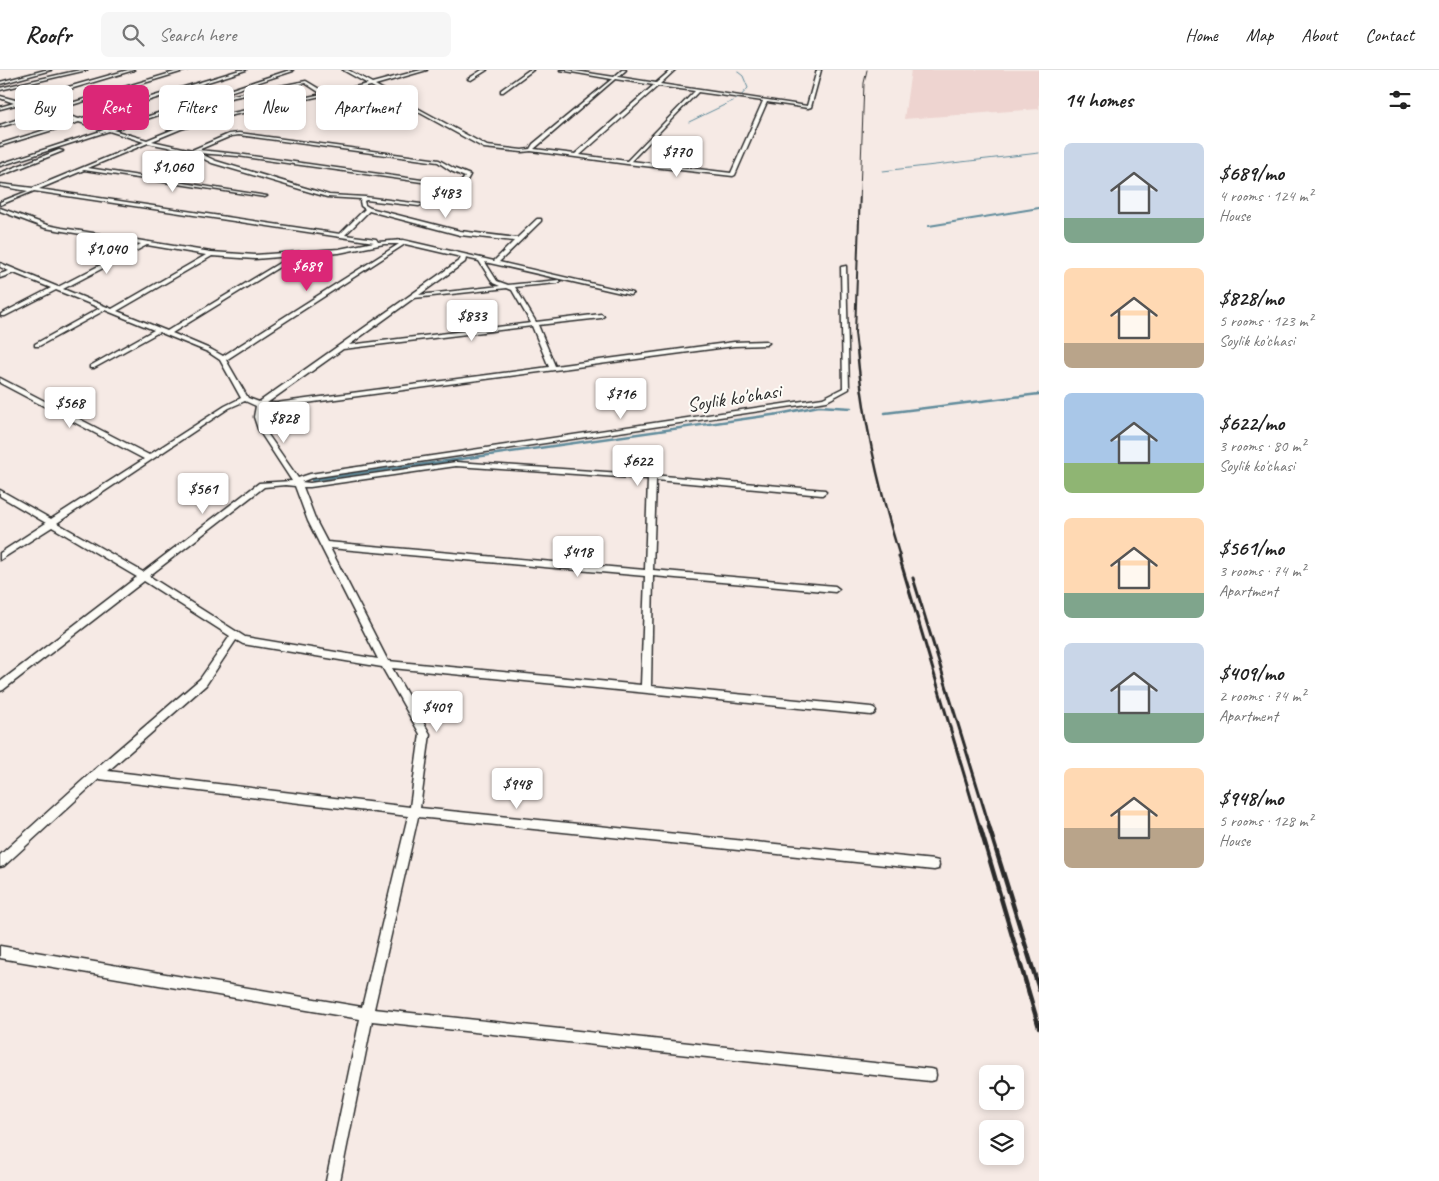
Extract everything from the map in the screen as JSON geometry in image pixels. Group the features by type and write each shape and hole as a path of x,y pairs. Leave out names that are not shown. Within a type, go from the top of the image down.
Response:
{"street":[{"path":"0,83 49,70"},
{"path":"0,89 85,70"},
{"path":"73,87 132,70"},
{"path":"73,104 185,70"},
{"path":"0,145 244,70"},
{"path":"234,89 290,70 296,74"},
{"path":"345,70 486,147 513,151 531,150 577,155 733,175 765,102"},
{"path":"364,85 425,70"},
{"path":"470,79 485,70"},
{"path":"502,90 531,70"},
{"path":"562,70 808,107 810,106 819,70"},
{"path":"531,150 624,70"},
{"path":"577,155 673,70"},
{"path":"300,77 316,87"},
{"path":"234,96 306,82"},
{"path":"627,162 697,91"},
{"path":"0,204 180,128 214,118 316,96"},
{"path":"0,98 15,102"},
{"path":"0,108 15,104"},
{"path":"0,165 159,114"},
{"path":"73,120 149,142 192,151 238,155 456,186 463,183 468,176 453,170 439,160 247,134 230,135 192,151"},
{"path":"0,126 15,122"},
{"path":"0,175 78,144 93,136"},
{"path":"192,151 214,162 329,196 365,198 419,205"},
{"path":"84,169 265,196"},
{"path":"0,185 384,242 403,242 564,280 630,293"},
{"path":"365,198 363,206 368,209 460,233 518,240"},
{"path":"0,209 45,226 211,254 255,258 339,251 384,242"},
{"path":"342,236 368,209"},
{"path":"494,263 539,220"},
{"path":"223,359 403,242"},
{"path":"3,316 148,243"},
{"path":"112,311 211,254"},
{"path":"167,334 297,255"},
{"path":"333,1181 367,1014 414,812 425,734 385,664 324,545 297,483 261,429 257,416 260,405 463,261 464,255"},
{"path":"481,260 495,282 514,289 534,323 553,368"},
{"path":"0,265 210,351 223,359 245,399 260,405 276,405 734,344 766,343"},
{"name":"Soylik ko'chasi","path":"455,460 825,400 846,388 844,267"},
{"path":"0,276 13,271"},
{"path":"413,297 564,280"},
{"path":"37,345 105,308"},
{"path":"342,347 601,316"},
{"path":"92,367 158,330"},
{"path":"0,380 150,459"},
{"path":"0,557 227,407 245,399"},
{"path":"0,687 262,485 297,483 310,485 455,460 822,492"},
{"path":"646,689 652,476"},
{"path":"0,493 144,577 243,640 385,664 871,711"},
{"path":"324,545 834,589"},
{"path":"0,862 202,682 235,635"},
{"path":"97,774 414,812 934,864"},
{"path":"0,952 367,1014 930,1075"}],"shaded area":[{"path":"911,70 1039,70 1039,109 904,119"}],"waterway":[{"path":"689,122 739,98 748,88 743,76 738,72"},
{"path":"883,171 1039,153"},
{"path":"929,226 1039,208"},
{"path":"885,413 1039,394"},
{"path":"312,480 779,414 819,406 851,408"}],"railway":[{"path":"860,192 864,83 867,70"},
{"path":"857,350 855,333 860,191"},
{"path":"857,349 863,402 873,454 885,506 900,557"},
{"path":"899,556 980,828"},
{"path":"913,578 990,828"},
{"path":"980,827 1039,1027"},
{"path":"989,827 1039,989"}]}
